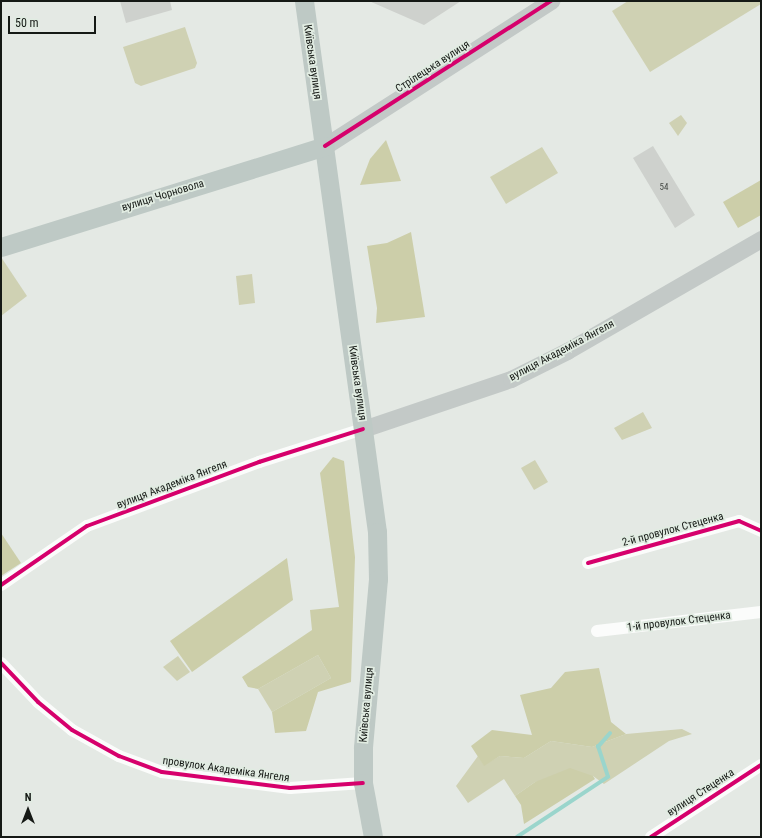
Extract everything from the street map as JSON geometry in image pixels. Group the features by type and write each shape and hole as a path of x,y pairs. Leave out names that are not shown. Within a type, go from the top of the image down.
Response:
{"main road":[{"name":"Київська вулиця","path":"304,1 377,532 378,579 363,748 363,783 373,837"},
{"name":"Стрілецька вулиця","path":"324,146 551,1"},
{"name":"вулиця Чорновола","path":"1,247 324,146"},
{"name":"вулиця Академіка Янгеля","path":"363,430 511,379 567,351 761,239"}],"street":[{"name":"вулиця Академіка Янгеля","path":"1,585 88,526 259,462 363,430"},
{"name":"2-й провулок Стеценка","path":"588,563 739,521 761,532"},
{"name":"1-й провулок Стеценка","path":"597,631 761,612"},
{"name":"провулок Академіка Янгеля","path":"1,663 38,702 72,730 119,756 162,772 290,788 363,783"},
{"name":"вулиця Стеценка","path":"651,837 761,765"}],"green space":[{"path":"628,1 761,1 761,4 650,72 612,11"},
{"path":"185,27 197,63 195,68 141,86 135,83 123,47"},
{"path":"681,115 687,123 678,136 669,123"},
{"path":"386,140 401,181 360,185 370,159"},
{"path":"542,147 558,173 506,204 490,177"},
{"path":"761,180 761,215 738,228 723,202"},
{"path":"411,232 425,317 376,323 377,308 367,246 387,243"},
{"path":"1,257 27,296 1,316"},
{"path":"252,274 255,303 239,305 236,276"},
{"path":"643,412 652,428 622,440 614,428"},
{"path":"333,457 344,461 355,557 351,682 318,692 306,731 275,733 272,712 331,678 318,655 258,689 248,687 242,677 312,630 310,610 339,607 320,473"},
{"path":"535,460 548,482 534,490 521,468"},
{"path":"1,533 21,563 1,576"},
{"path":"287,558 293,600 192,672 170,641"},
{"path":"318,655 331,678 272,712 258,689"},
{"path":"178,656 190,672 177,681 163,667"},
{"path":"599,668 611,722 626,734 592,747 551,741 524,758 500,756 484,766 471,746 492,730 532,735 520,695 551,688 565,672"},
{"path":"682,729 692,734 669,741 604,784 593,776 535,782 515,796 504,779 468,803 456,786 478,756 484,765 500,756 524,758 551,741 592,747 626,734"},
{"path":"570,768 593,776 595,779 524,824 521,805 515,796 535,782"}],"building":[{"path":"120,1 170,1 172,10 126,23"},
{"path":"369,1 461,1 424,25"},
{"path":"653,146 695,215 675,228 633,158"}],"waterway":[{"path":"517,837 608,777 598,747 610,733"}],"cycle path":[{"path":"325,146 551,1"},
{"path":"1,585 87,526 259,462 363,429"},
{"path":"588,563 739,521 761,531"},
{"path":"1,663 38,702 72,730 119,756 162,772 290,788 363,783"},
{"path":"651,837 761,765"}]}
